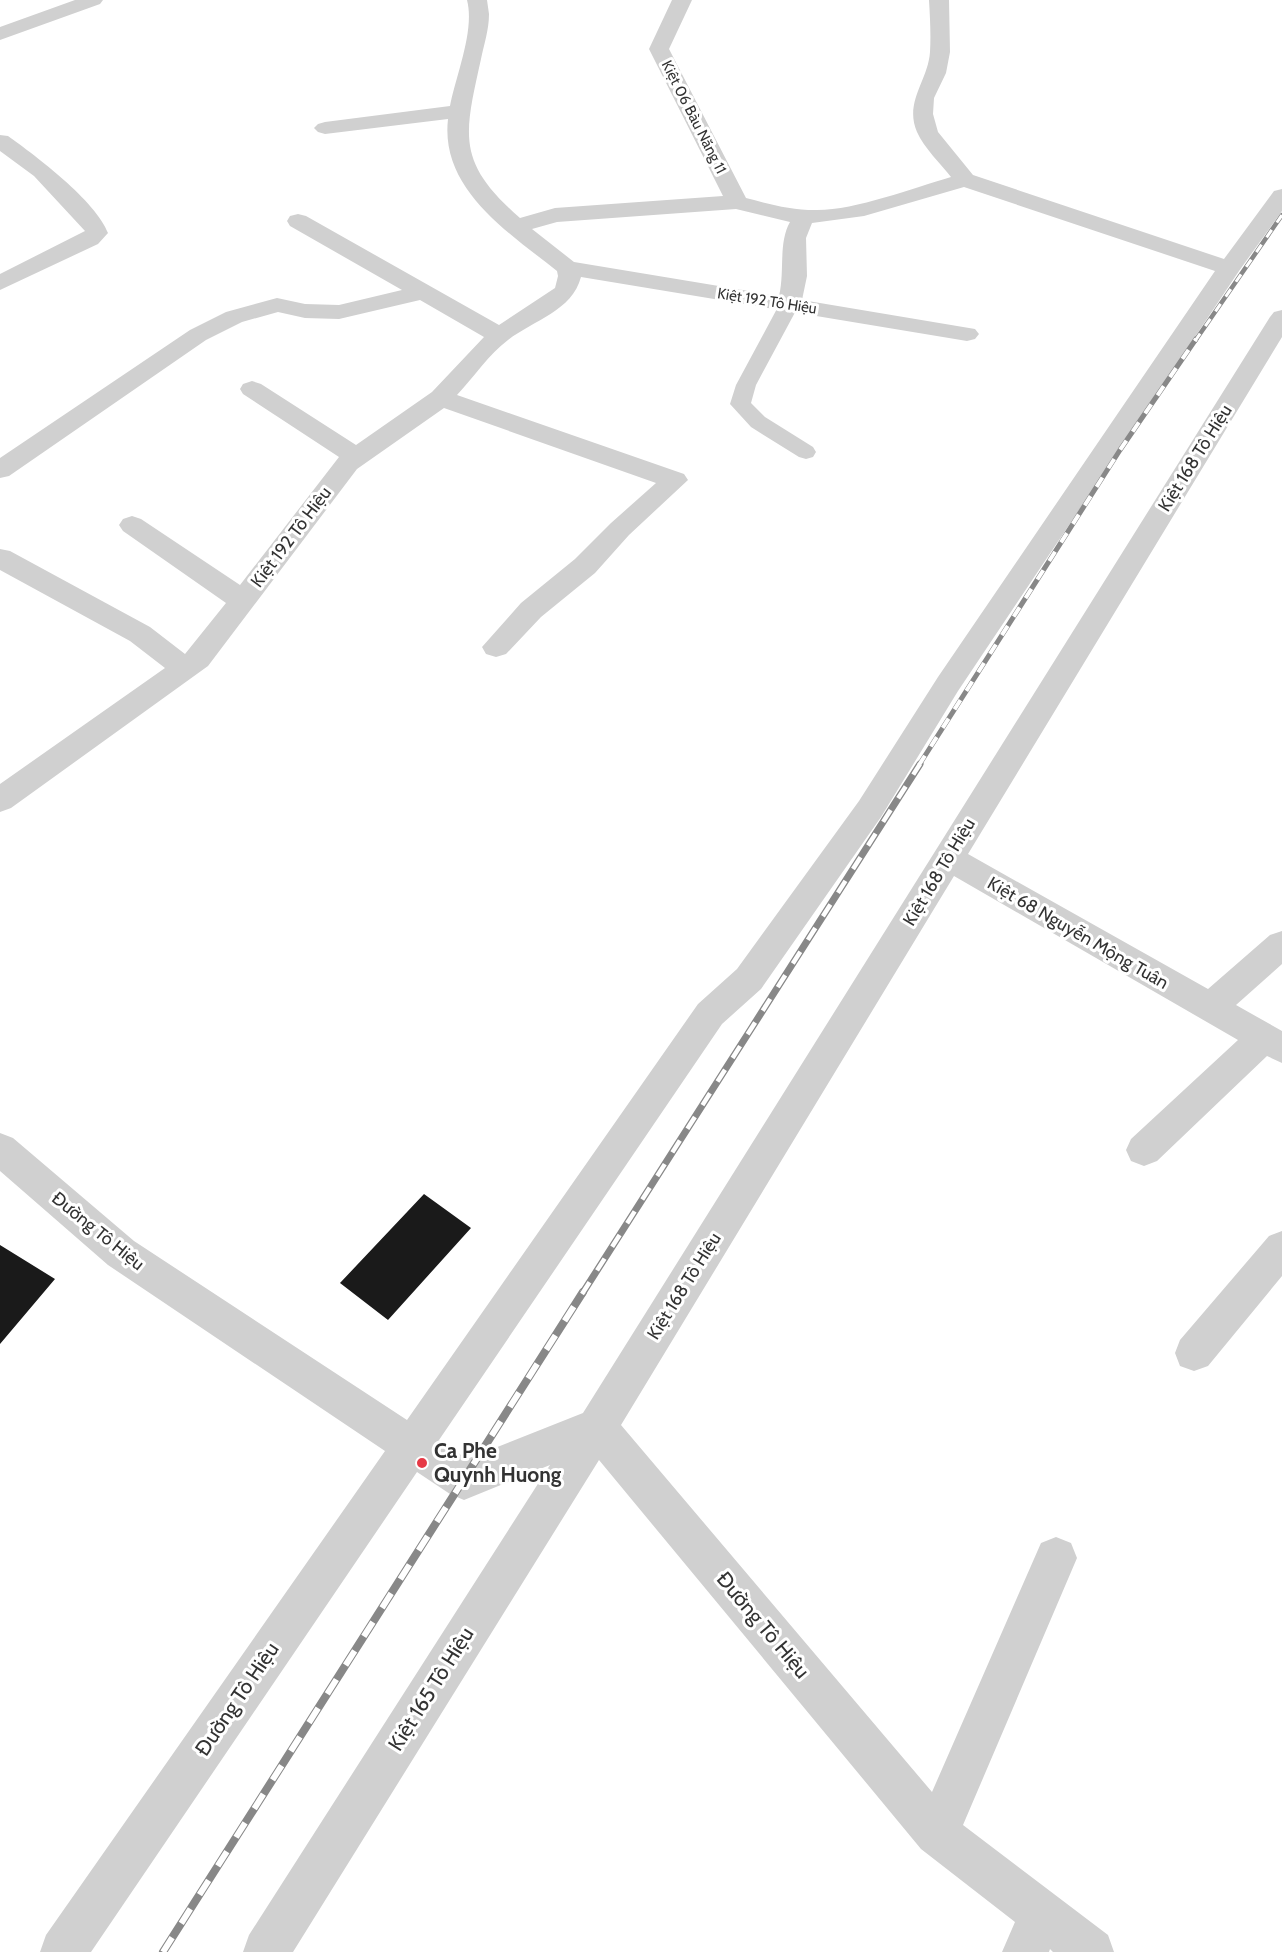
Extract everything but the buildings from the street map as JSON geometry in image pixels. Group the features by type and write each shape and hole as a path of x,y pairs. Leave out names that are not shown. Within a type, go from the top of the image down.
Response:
{"street":[{"path":"0,34 93,0"},
{"path":"477,0 480,20 460,111 457,139 459,154 476,187 491,204 567,268"},
{"name":"Kiệt 06 Bàu Năng 11","path":"682,0 659,49 737,202"},
{"path":"939,0 940,52 936,73 924,98 923,114 928,133 965,180 1229,268"},
{"path":"325,128 460,111"},
{"path":"0,141 42,171 94,225 97,233 90,239 0,283"},
{"path":"518,226 555,215 737,202 780,214 817,217 864,209 965,180"},
{"path":"410,1447 710,1014 749,979 870,809 948,684 1229,268 1282,196"},
{"path":"789,305 795,277 795,233 806,216"},
{"path":"298,221 499,335"},
{"name":"Kiệt 192 Tô Hiệu","path":"567,268 966,334"},
{"name":"Kiệt 192 Tô Hiệu","path":"0,800 198,659 355,456 426,410 441,398 499,335 557,299 569,283 570,276 567,268"},
{"path":"0,470 198,335 234,317 277,305 305,311 339,312 423,292"},
{"name":"Kiệt 168 Tô Hiệu","path":"597,1427 1282,317"},
{"path":"252,389 355,456"},
{"path":"441,398 675,480 620,529 585,567 531,610 496,647"},
{"path":"132,525 242,600"},
{"path":"0,558 140,634 186,669"},
{"name":"Kiệt 68 Nguyễn Mộng Tuân","path":"947,857 1272,1043"},
{"path":"1210,1008 1282,944"},
{"path":"1144,1150 1272,1043"},
{"name":"Đường Tô Hiệu","path":"0,1149 121,1253 410,1447 464,1480 597,1427 938,1833 1034,1933 1091,1952"},
{"path":"1194,1353 1282,1248"},
{"name":"Kiệt 165 Tô Hiệu","path":"266,1952 597,1427"},
{"name":"Đường Tô Hiệu","path":"63,1952 410,1447"},
{"path":"938,1833 1056,1558"}],"lane":[{"path":"789,305 746,385 740,404 758,422 806,452"}],"railway":[{"path":"1195,341 1282,215"},
{"path":"919,765 1120,450 1196,339"},
{"path":"582,1294 920,764"},
{"path":"163,1952 583,1292"}],"place":[{"name":"Ca Phe Quynh Huong","path":"422,1463"}]}
